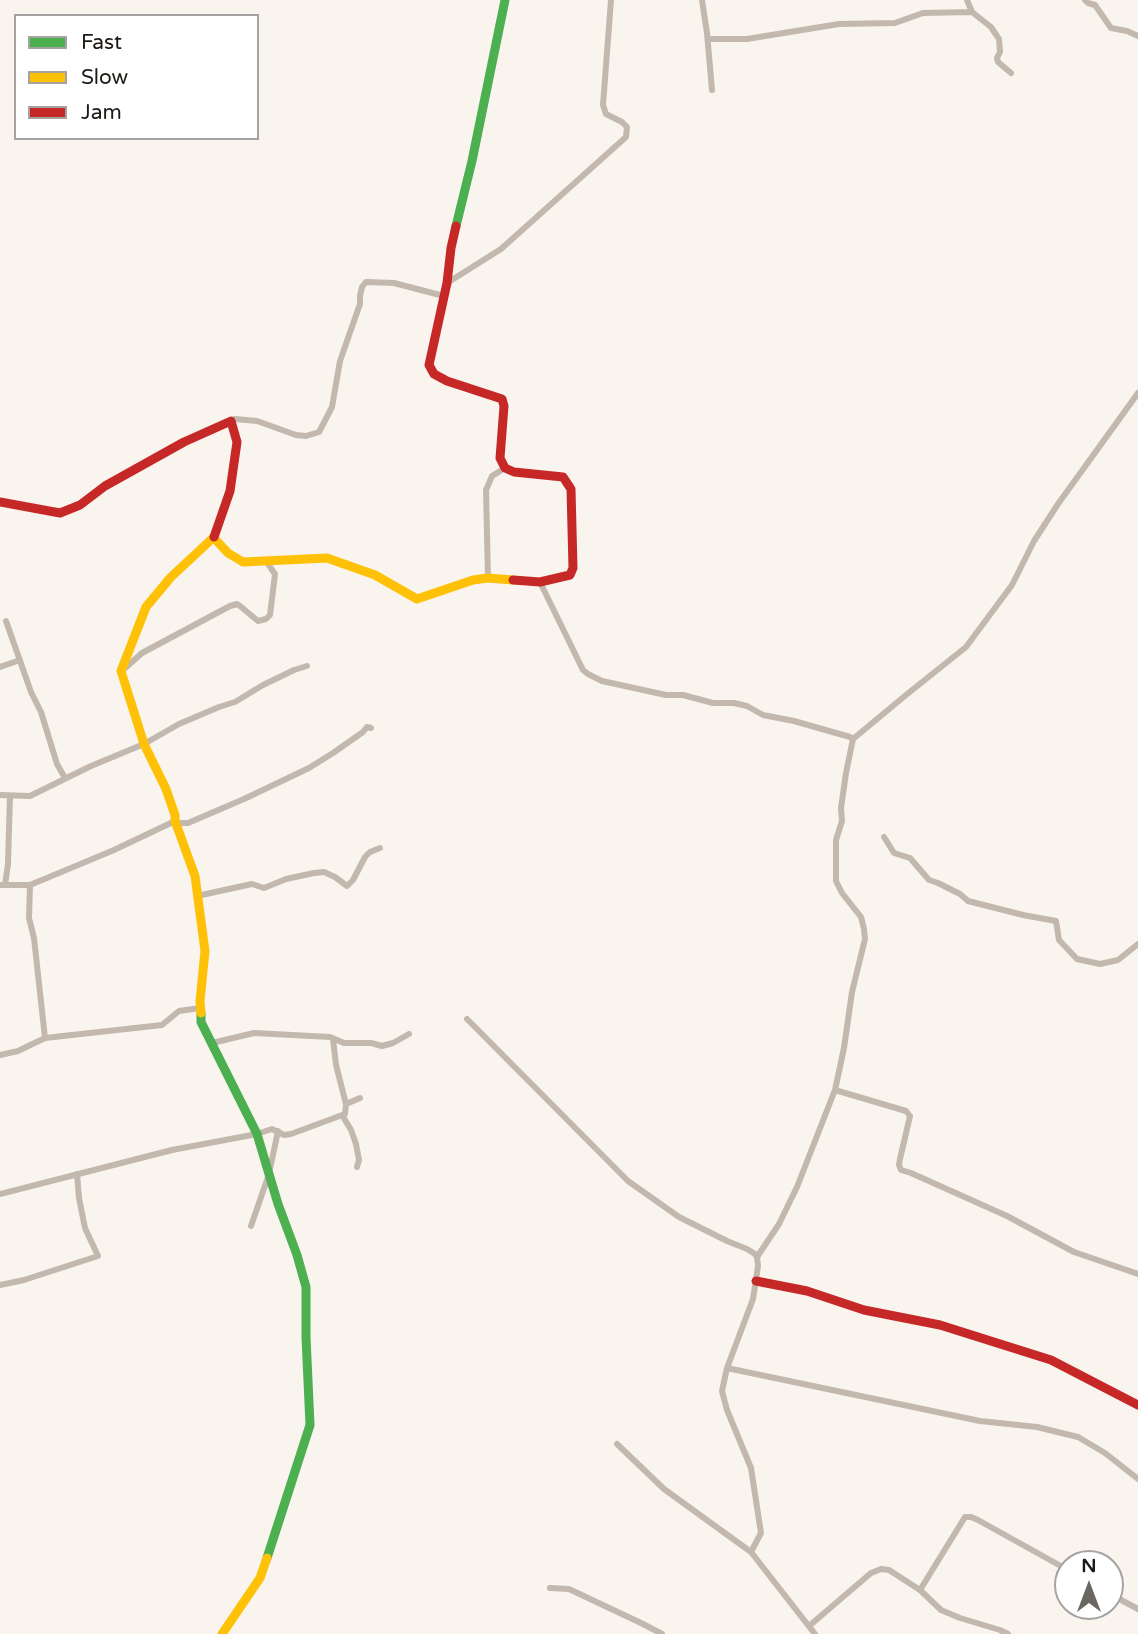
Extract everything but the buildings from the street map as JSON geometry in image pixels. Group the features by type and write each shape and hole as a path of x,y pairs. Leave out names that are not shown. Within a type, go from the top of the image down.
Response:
{"street":[{"path":"214,538 234,558 243,562 327,558 375,575 416,599 473,580 488,578 540,582 570,575 573,568 572,489 567,481 564,477 514,472 505,468 500,458 504,407 502,399 447,381 434,374 429,365 505,0"},
{"path":"447,283 501,249 626,137 627,127 606,114 603,105 611,0"},
{"path":"702,0 712,89"},
{"path":"967,0 972,12 995,33 999,40 998,62 1011,73"},
{"path":"1085,0 1095,5 1111,28 1138,36"},
{"path":"708,38 747,38 839,24 895,23 923,13 972,12"},
{"path":"0,502 60,513 80,505 105,486 184,442 235,419 257,421 296,435 306,436 319,432 332,407 340,361 360,304 362,286 366,282 394,283 444,296"},
{"path":"757,1257 779,1224 797,1187 835,1090 852,992 865,939 861,917 842,894 836,881 836,840 842,821 841,808 853,739 966,648 1012,585 1034,541 1058,504 1138,393"},
{"path":"222,1634 260,1578 310,1425 306,1287 257,1134 201,1022 205,951 195,876 166,789 144,744 121,671 146,607 172,577 214,538 230,491 237,442 231,421"},
{"path":"488,578 486,490 492,476 505,468"},
{"path":"121,671 142,653 230,606 237,604 258,621 267,619 270,615 275,574 266,561"},
{"path":"540,582 583,670 588,674 602,681 666,695 683,695 713,703 747,706 763,715 794,721 853,739"},
{"path":"6,621 30,692 41,712 57,764 65,778"},
{"path":"0,667 20,660"},
{"path":"0,795 30,796 307,666"},
{"path":"10,796 8,864 2,885 30,885 175,821 188,823 244,799 309,768 333,754 367,727 371,728"},
{"path":"884,836 894,853 910,858 929,880 960,894 968,901 1056,921 1059,940 1077,959 1100,964 1118,960 1138,944"},
{"path":"198,896 252,884 264,888 286,879 324,872 347,886 365,857 380,848"},
{"path":"30,885 29,918 34,938 45,1038"},
{"path":"0,1055 18,1051 45,1038 162,1025 179,1012 200,1008"},
{"path":"467,1019 628,1181 679,1217 747,1249 757,1257 753,1298 727,1368 722,1391 751,1468 761,1533 751,1552"},
{"path":"212,1044 254,1034 293,1035 382,1046 409,1034"},
{"path":"0,1194 172,1150 272,1129 284,1135 291,1134 345,1114 346,1104 336,1065 333,1039"},
{"path":"835,1090 906,1111 910,1116 899,1165 901,1170 1007,1216 1074,1252 1138,1274"},
{"path":"346,1104 360,1098"},
{"path":"342,1115 356,1144 359,1160 357,1167"},
{"path":"251,1226 269,1174 278,1131"},
{"path":"0,1285 98,1256 85,1228 77,1174"},
{"path":"756,1281 807,1291 864,1311 940,1325 1051,1360 1138,1405"},
{"path":"727,1368 966,1418 1037,1427 1078,1437 1105,1453 1138,1479"},
{"path":"617,1444 664,1489 751,1552 815,1634"},
{"path":"920,1590 965,1517 971,1517 1054,1562"},
{"path":"809,1626 871,1573 881,1569 888,1570 920,1590 941,1610 1008,1634"},
{"path":"550,1588 569,1589 662,1634"}],"traffic: fast":[{"path":"456,226 505,0"},
{"path":"201,1013 201,1022 257,1134 306,1287 310,1425 267,1558"}],"traffic: slow":[{"path":"201,1013 205,951 195,876 166,789 144,744 121,671 146,607 171,577 214,537"},
{"path":"214,538 228,553 243,562 327,558 375,575 417,599 473,580 513,580"},
{"path":"222,1634 260,1578 267,1558"}],"traffic: jam":[{"path":"456,226 429,365 434,374 447,381 502,399 504,406 500,458 505,468 514,472 563,477 571,489 573,568 570,575 540,582 513,580"},
{"path":"0,502 60,513 80,505 105,486 184,442 231,421 237,442 230,491 214,537"},
{"path":"756,1281 807,1291 864,1310 940,1325 1051,1360 1138,1405"}]}
